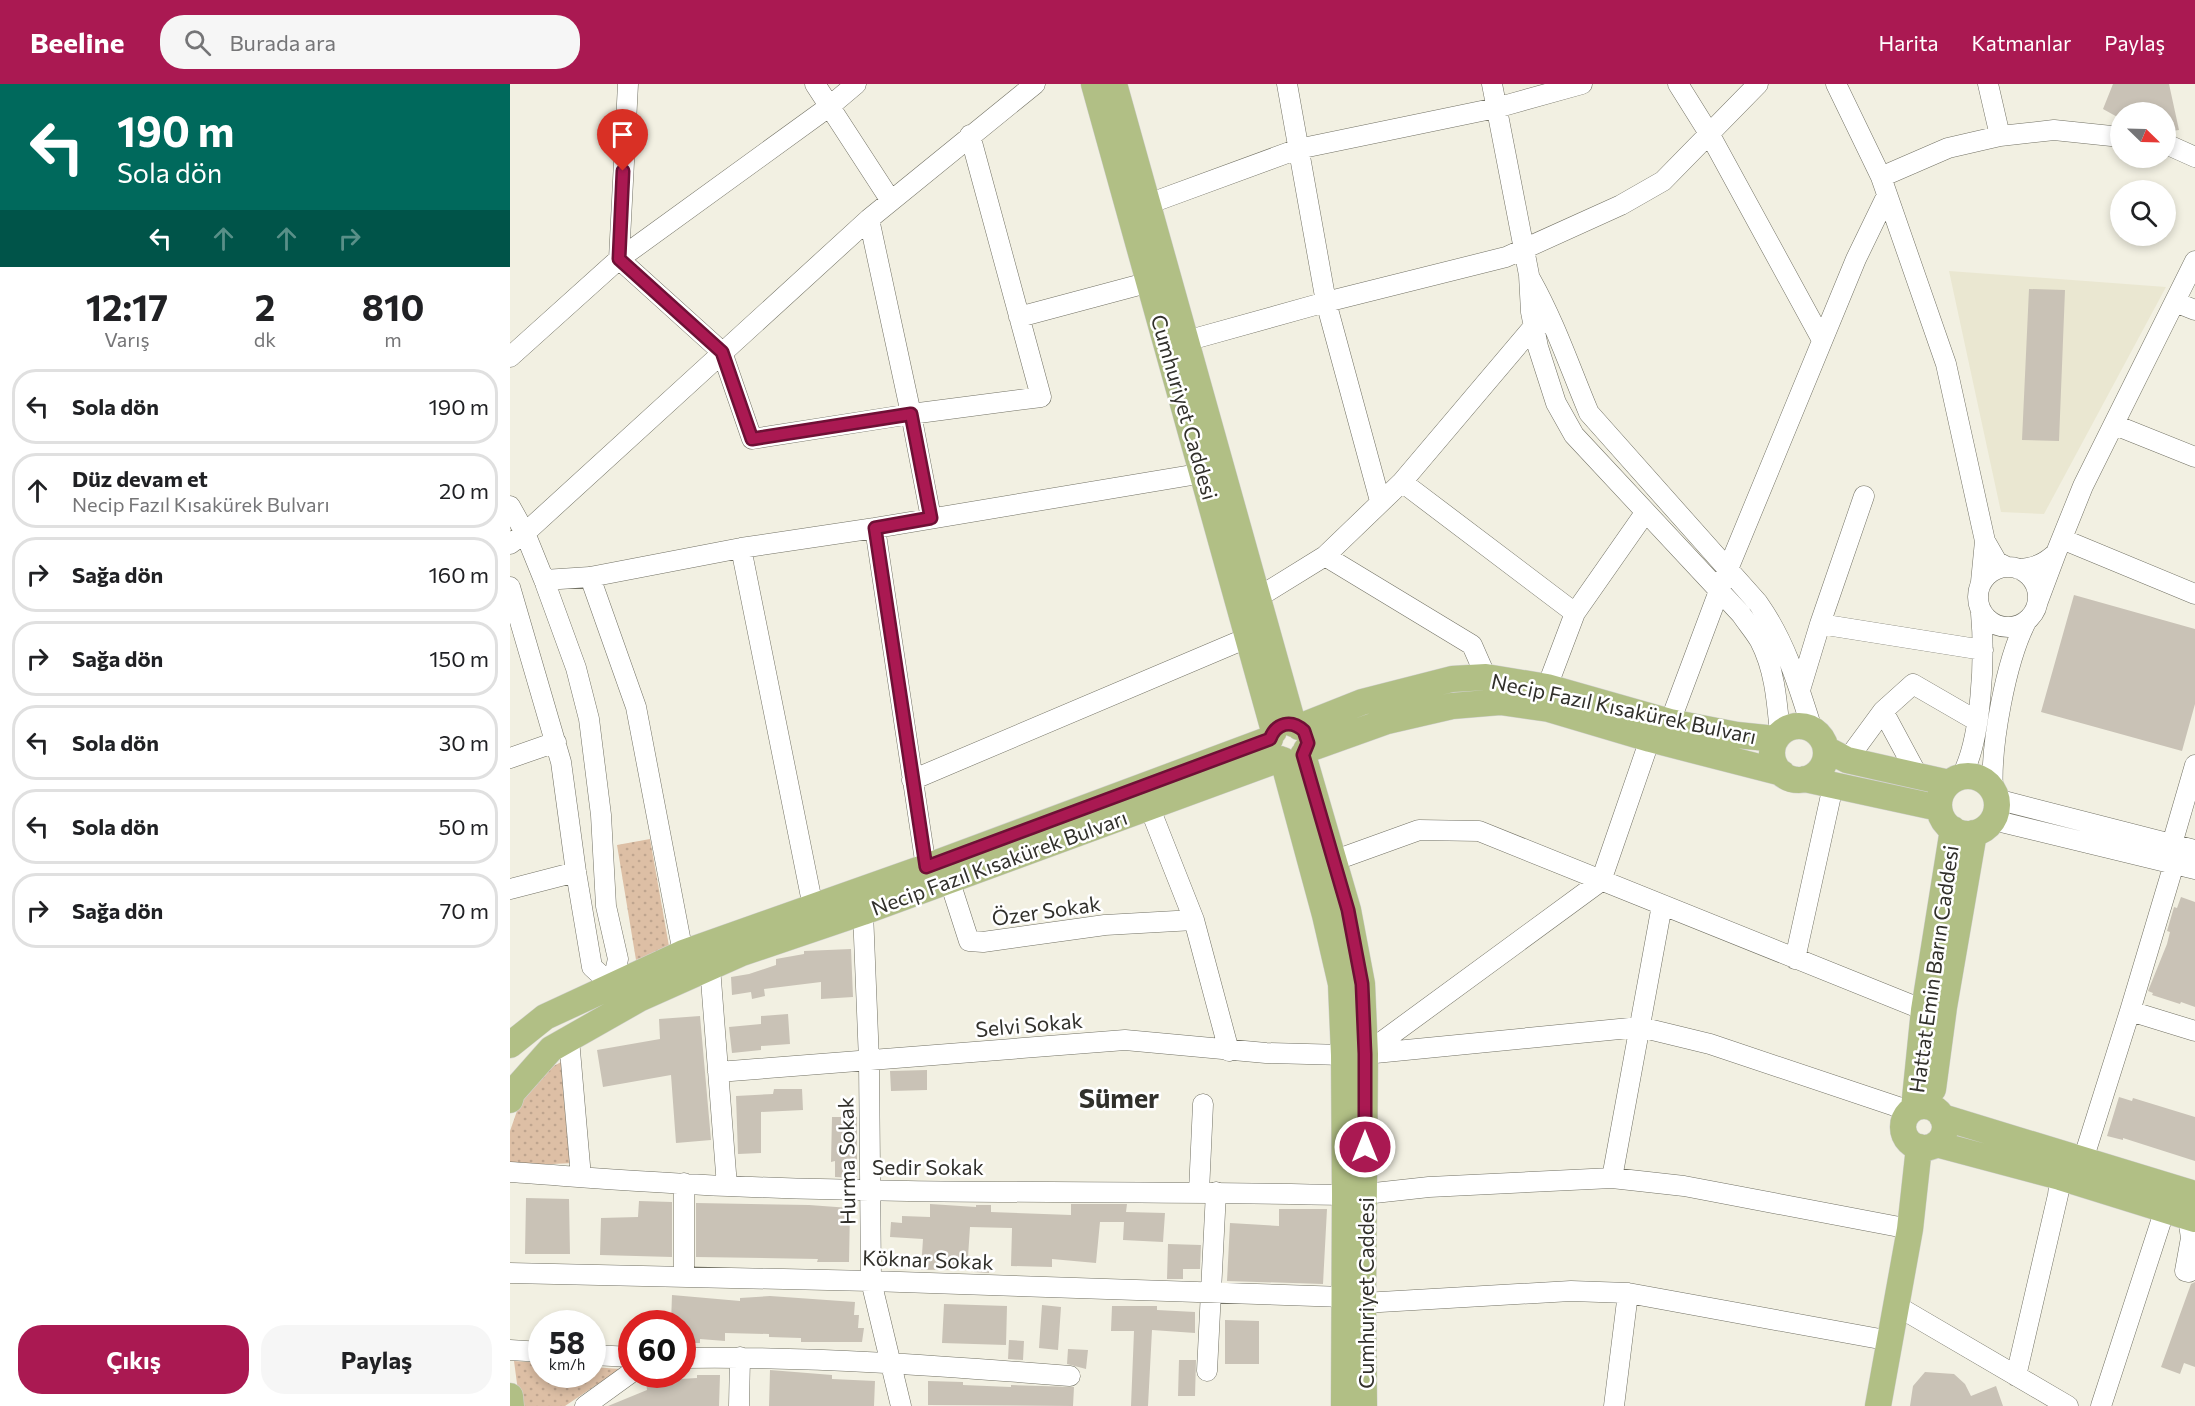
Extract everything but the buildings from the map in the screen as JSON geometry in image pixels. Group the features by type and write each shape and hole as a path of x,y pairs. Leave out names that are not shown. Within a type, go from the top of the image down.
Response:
{"main road":[{"name":"Cumhuriyet Caddesi","path":"1094,84 1204,473 1247,638 1333,861 1348,910 1362,984 1355,1054 1353,1300 1344,1406"},
{"name":"Cumhuriyet Caddesi","path":"1114,84 1257,598 1355,1054"},
{"name":"Necip Fazıl Kısakürek Bulvarı","path":"510,1100 512,1093 550,1049 626,1006 742,953 863,912 1149,806 1289,743 1373,699 1452,679 1486,677 1546,687 1670,722 1737,735 1778,736"},
{"name":"Necip Fazıl Kısakürek Bulvarı","path":"511,1037 545,1017 683,952 1289,743 1452,706 1500,702 1549,709 1650,739 1833,786 1975,813"},
{"path":"1828,746 1822,766 1817,773 1794,776 1775,765 1772,752 1778,736 1794,726 1828,746 1919,778 1955,780 1979,778 1975,813 1940,799 1955,780"},
{"name":"Hattat Emin Barın Caddesi","path":"1924,1111 1924,1010 1975,813"},
{"name":"Hattat Emin Barın Caddesi","path":"1924,1111 1944,1007 1975,813"},
{"path":"1878,1406 1927,1146 1943,1135 1945,1129 1924,1111"},
{"path":"1924,1111 2082,1160 2186,1210 2060,1177 1927,1146 1913,1145 1904,1135 1904,1121 1924,1111"},
{"name":"Cumhuriyet Caddesi","path":"1353,1300 1364,1406"},
{"path":"510,1396 512,1406"}],"street":[{"path":"619,259 628,84"},
{"path":"815,84 891,201"},
{"path":"510,357 619,259 830,106 856,84"},
{"path":"518,538 869,219 1035,84"},
{"path":"1287,84 1326,302 1380,501"},
{"path":"1492,84 1529,275 1543,323 1589,413 1729,570 1773,624 1784,646 1800,690 1828,746 1883,711 1913,684 1977,722"},
{"path":"1148,204 1298,149 1496,108 1582,84"},
{"path":"1678,84 1710,135 1822,340"},
{"path":"1186,341 1326,302 1506,257 1524,249 1621,205 1663,181 1758,84"},
{"path":"1836,84 1884,186 1946,364 1985,541 1997,562 2032,579 2038,595 2037,604"},
{"path":"1988,84 2001,136"},
{"path":"1670,722 1719,591 1884,186 1948,148 2001,136 2054,130 2110,136"},
{"path":"619,259 722,352 752,439 911,414 1041,397 970,135"},
{"path":"2176,143 2195,143"},
{"path":"2176,148 2195,157"},
{"path":"869,219 931,518"},
{"path":"1981,613 1996,626 2007,628 2017,627 2033,614 2083,486 2195,261"},
{"path":"1019,317 1150,282"},
{"path":"2175,302 2195,310"},
{"path":"1257,598 1325,556 1401,482 1543,323"},
{"path":"1543,323 1538,347 1556,403 1574,435 1740,614 1760,640 1775,688 1778,736"},
{"path":"2115,425 2195,458"},
{"path":"544,580 590,576 741,548 1204,473"},
{"path":"1401,482 1575,613"},
{"path":"1800,690 1864,496"},
{"path":"510,506 518,538 544,580 576,668 590,719 601,815 606,906 618,959 612,985"},
{"path":"1546,687 1575,613 1645,513"},
{"path":"875,528 926,867"},
{"path":"1955,780 1969,763 1977,722 1983,650 1981,613 1977,597 1981,582 1985,541"},
{"path":"1981,582 1992,571 2034,568 2045,563 2059,546"},
{"path":"2059,546 2195,594"},
{"path":"741,548 813,907"},
{"path":"1325,556 1472,645 1486,677"},
{"path":"590,576 636,707 683,952"},
{"path":"510,587 561,762 592,967 612,985 626,1006"},
{"path":"2026,621 2016,640 1994,756 1975,813 2173,854 2195,850"},
{"path":"1820,624 1983,650"},
{"path":"912,780 1247,638"},
{"path":"1883,711 1919,778"},
{"path":"1355,1054 1601,881 1650,739"},
{"path":"510,758 556,742"},
{"path":"2082,1160 2130,1011 2195,765"},
{"path":"1795,959 1833,786"},
{"path":"1149,806 1194,920 1229,1051"},
{"path":"1333,861 1419,830 1479,831 1924,1010"},
{"path":"2173,854 2195,869"},
{"path":"510,889 576,872"},
{"name":"Özer Sokak","path":"949,879 969,940 983,942 1105,925 1194,920"},
{"path":"1612,1178 1662,904"},
{"name":"Hurma Sokak","path":"863,912 869,1061 872,1281 901,1406"},
{"path":"710,967 727,1186"},
{"path":"2130,1011 2195,1030"},
{"name":"Selvi Sokak","path":"718,1072 1125,1040 1229,1051 1355,1054 1640,1027 1710,1044 1924,1111"},
{"path":"569,1039 581,1177"},
{"path":"1203,1104 1211,1292 1207,1371"},
{"name":"Sedir Sokak","path":"510,1172 727,1186 871,1190 1355,1194 1429,1187 1612,1178 1684,1186 1910,1229"},
{"path":"2016,1376 2058,1196 2060,1177"},
{"path":"684,1183 684,1277"},
{"path":"2186,1210 2191,1238 2185,1271 2188,1272"},
{"path":"2101,1406 2186,1210"},
{"name":"Köknar Sokak","path":"510,1273 872,1281 1211,1292 1353,1300 1571,1291 1628,1293 1891,1341"},
{"path":"1614,1406 1628,1293"},
{"path":"1897,1306 2068,1406"},
{"path":"510,1350 528,1351"},
{"path":"739,1406 740,1357"},
{"path":"696,1358 891,1362 1070,1376"},
{"path":"585,1406 618,1382"}],"shaded area":[{"path":"1949,271 2166,287 2044,514 2001,512"},
{"path":"650,839 670,952 636,960 617,845"},
{"path":"565,1060 574,1163 510,1166 510,1131 517,1111 530,1088 546,1070"},
{"path":"514,1361 528,1362 528,1388 592,1388 565,1406 520,1406"},
{"path":"606,1368 618,1370 606,1378"}],"district":[{"name":"Sümer","path":"1119,1097"}],"route":[{"path":"623,171 619,259 722,352 752,439 911,414 931,518 875,528 926,867 1270,739 1272,733 1281,725 1293,724 1304,731 1308,743 1303,755 1348,910 1362,984 1365,1147"}]}
